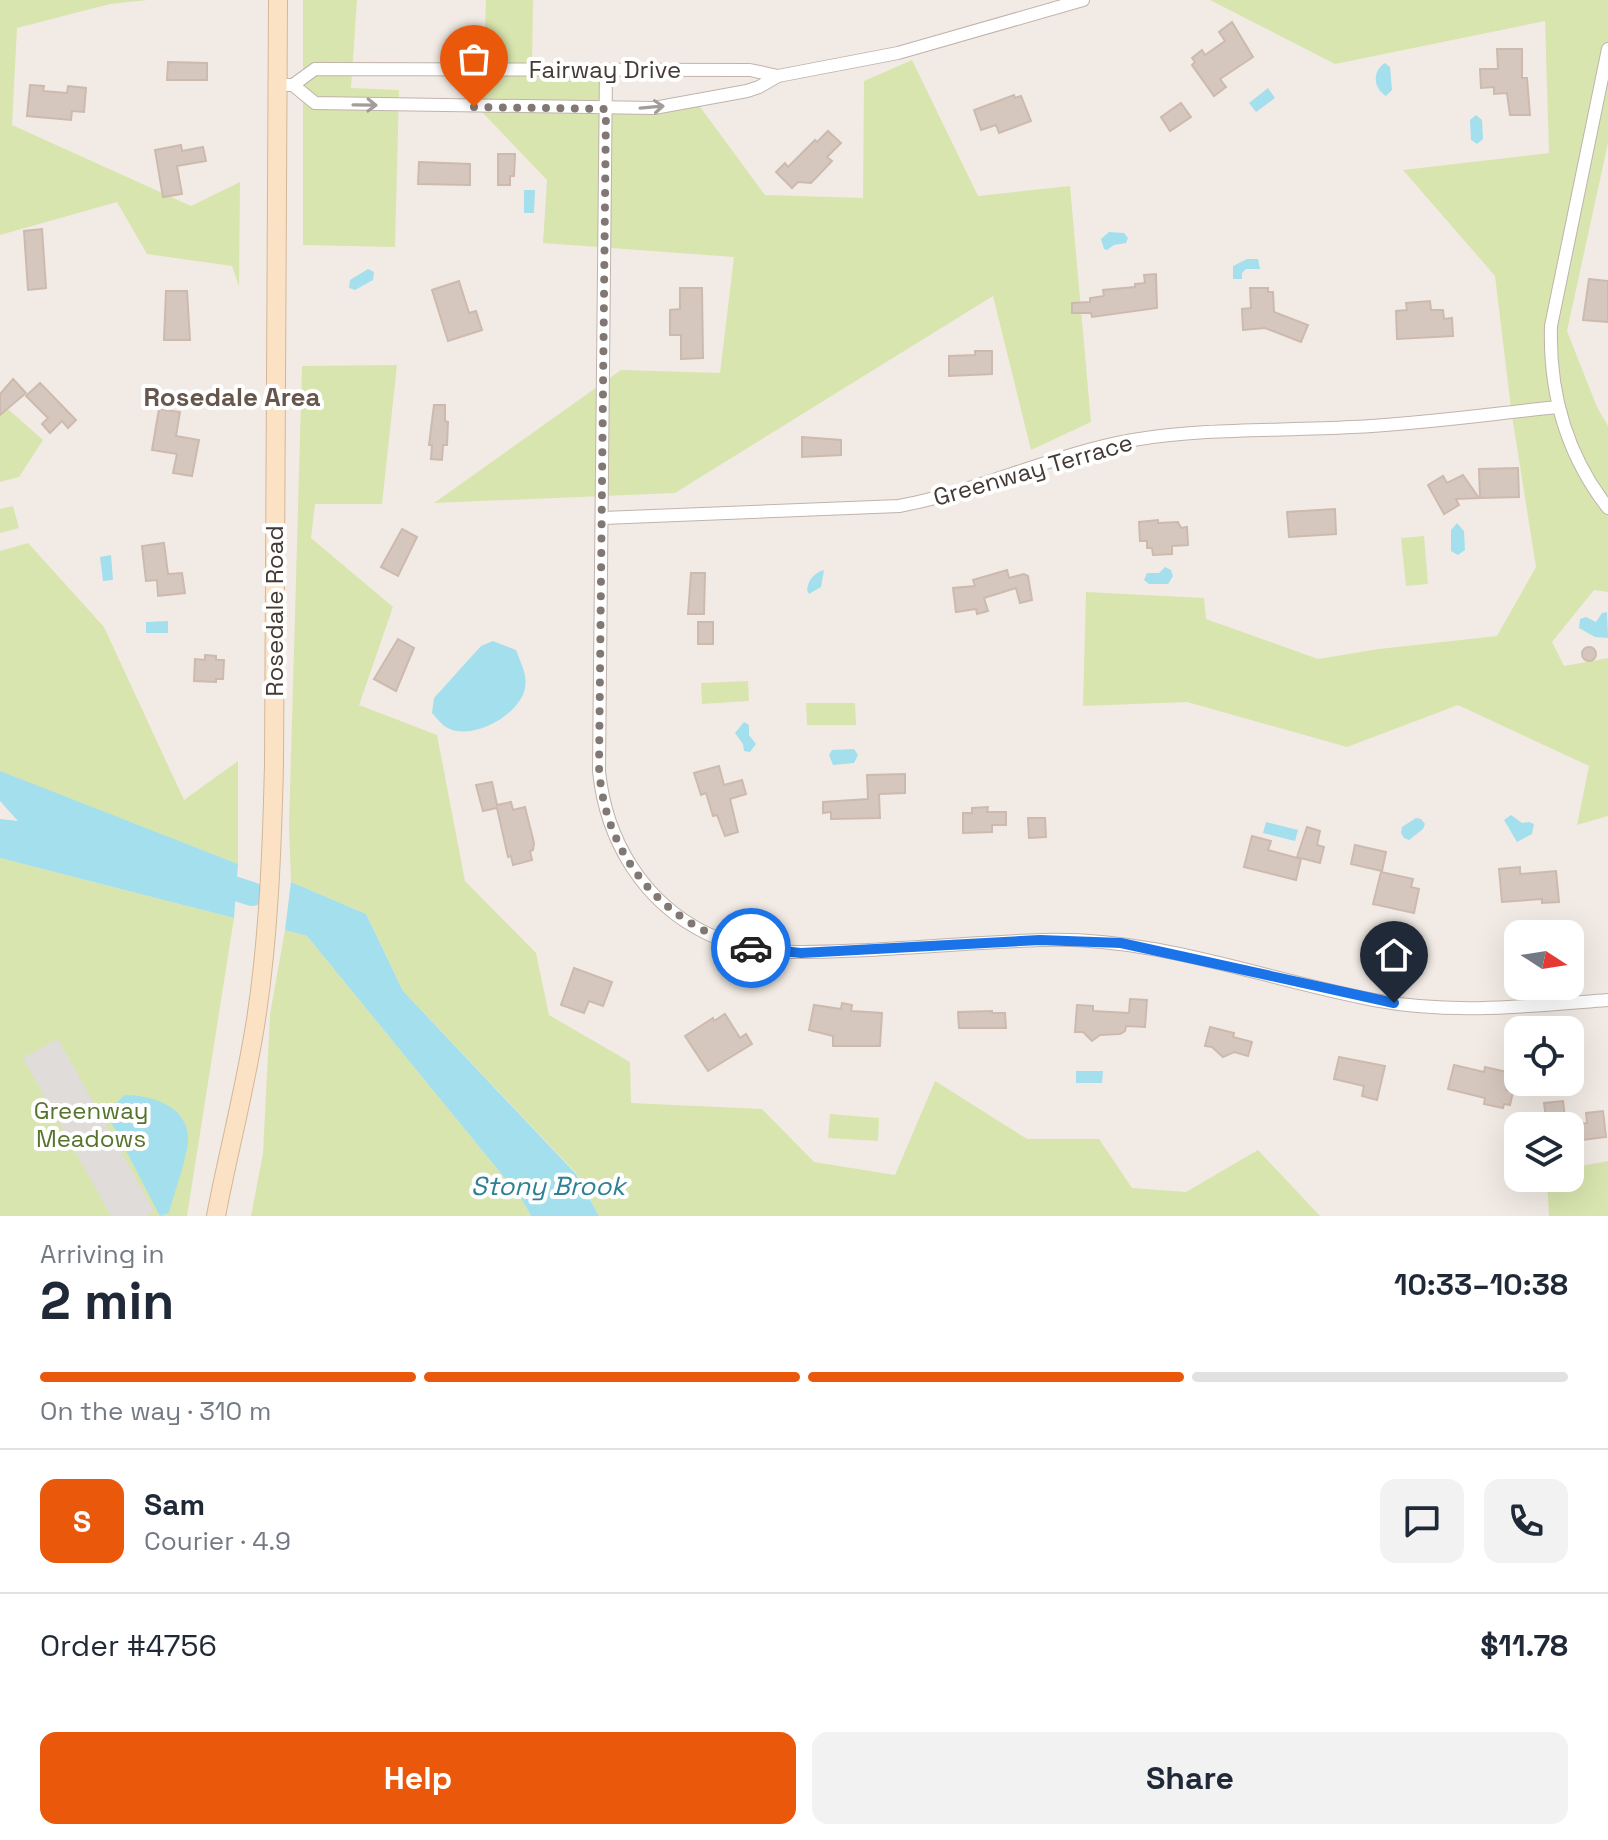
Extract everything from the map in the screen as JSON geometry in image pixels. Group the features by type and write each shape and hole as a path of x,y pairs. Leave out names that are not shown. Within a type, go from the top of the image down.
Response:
{"street":[{"name":"Rosedale Road","path":"216,1216 247,1072 265,944 271,865 286,85 278,0"},
{"name":"Fairway Drive","path":"778,76 750,70 315,69 286,85 315,103 654,108 759,87 778,76 898,53 1083,0"},
{"path":"1608,49 1551,326 1550,353 1558,407 1578,463 1608,508"},
{"path":"606,69 599,767 607,816 618,845 646,887 665,906 707,933 732,944 782,953 1081,940 1161,950 1414,1007 1498,1009 1608,1000"},
{"name":"Greenway Terrace","path":"603,518 899,506 932,500 1101,447 1133,440 1358,427 1558,407"}],"green space":[{"path":"0,0 148,0 110,4 17,28 12,125 191,206 240,182 239,286 232,266 147,254 117,202 0,235"},
{"path":"303,0 357,0 351,88 399,90 395,247 303,245"},
{"path":"486,0 533,0 532,67 611,70 611,114 698,104 765,195 863,198 864,81 912,60 978,196 1070,186 1091,422 1031,450 993,296 675,493 434,503 621,370 720,373 734,257 543,243 547,180 482,112"},
{"path":"1210,0 1608,0 1608,143 1567,331 1597,407 1608,426 1608,592 1594,590 1552,642 1564,666 1608,658 1608,816 1577,825 1589,766 1458,705 1347,747 1187,702 1083,706 1086,592 1204,598 1206,619 1318,659 1497,636 1536,567 1512,416 1495,276 1403,170 1549,153 1545,21 1335,64"},
{"path":"397,365 382,504 315,504 311,538 393,607 359,705 437,735 465,881 536,953 549,1015 630,1062 631,1103 762,1109 814,1162 895,1175 935,1081 1027,1139 1099,1139 1132,1188 1186,1192 1258,1150 1320,1216 599,1216 576,1173 403,991 366,914 291,882 289,826 302,366"},
{"path":"0,402 43,440 19,477 0,482"},
{"path":"13,506 19,528 0,533 0,509"},
{"path":"1424,536 1428,584 1406,586 1401,538"},
{"path":"28,543 104,627 184,800 238,761 238,864 0,772 0,551"},
{"path":"748,681 749,701 702,704 701,683"},
{"path":"806,703 855,703 856,725 807,725"},
{"name":"Greenway Meadows","path":"0,858 234,918 187,1216 0,1216"},
{"path":"285,930 307,936 521,1198 531,1216 251,1216 263,1153 270,1014"},
{"path":"830,1114 879,1118 878,1141 828,1138"},
{"path":"1608,1161 1608,1216 1549,1216 1548,1192 1584,1192 1584,1165"}],"shaded area":[{"path":"58,1039 154,1211 146,1216 111,1216 23,1058"}],"water":[{"path":"1385,63 1390,67 1392,90 1386,96 1376,80 1378,70"},
{"path":"1268,88 1275,98 1256,112 1249,103"},
{"path":"1476,115 1482,120 1483,139 1477,144 1471,140 1470,120"},
{"path":"524,190 535,190 534,213 524,213"},
{"path":"1109,232 1124,233 1128,238 1126,243 1104,249 1101,239"},
{"path":"1247,259 1258,259 1260,269 1246,269 1242,279 1233,279 1233,266"},
{"path":"368,269 374,272 373,280 355,290 349,288 350,280"},
{"path":"1457,523 1464,531 1465,550 1458,555 1451,551 1451,530"},
{"path":"111,555 113,580 103,581 100,557"},
{"path":"1165,567 1171,570 1173,576 1168,584 1149,584 1144,580 1147,573 1159,573"},
{"path":"824,570 821,587 809,594 810,580"},
{"path":"1607,612 1608,638 1595,637 1579,628 1580,619 1586,617 1596,622 1602,613"},
{"path":"168,621 168,633 146,633 146,622"},
{"path":"493,641 516,650 526,681 524,692 512,710 491,724 467,731 446,727 432,713 434,698 481,646"},
{"path":"744,722 749,725 749,735 756,744 750,752 744,751 735,733"},
{"path":"854,749 858,755 854,763 833,765 829,755 832,750"},
{"path":"0,771 238,864 234,918 0,858 0,819 18,821 0,801"},
{"path":"1511,815 1522,823 1534,824 1532,834 1517,842 1504,820"},
{"path":"1416,818 1425,824 1423,829 1409,840 1404,838 1402,827"},
{"path":"1266,822 1298,830 1295,841 1263,833"},
{"name":"Stony Brook","path":"291,882 366,914 403,991 576,1174 599,1216 531,1216 521,1198 307,936 285,930"},
{"path":"1076,1071 1103,1071 1102,1083 1076,1083"},
{"path":"124,1095 146,1097 166,1105 175,1111 187,1128 185,1157 169,1213 160,1216 111,1122 117,1102"}],"building":[{"path":"1232,22 1253,57 1220,79 1226,87 1214,96 1192,65 1195,62 1192,58 1202,50 1205,55 1225,41 1219,32"},
{"path":"1497,49 1522,49 1522,78 1527,78 1530,115 1510,115 1507,93 1494,94 1494,87 1481,88 1480,69 1498,69"},
{"path":"168,62 207,63 207,80 167,80"},
{"path":"30,85 44,86 43,91 67,93 68,86 86,88 84,112 72,111 71,120 27,116"},
{"path":"1014,95 1015,98 1021,96 1031,121 999,133 996,125 981,130 974,110"},
{"path":"1181,103 1191,117 1170,131 1161,117"},
{"path":"828,131 841,143 827,157 832,161 811,183 798,182 792,188 776,172 785,163 788,167"},
{"path":"181,145 182,151 203,147 206,161 177,166 182,194 163,197 155,150"},
{"path":"498,154 515,154 514,176 510,176 510,185 498,185"},
{"path":"419,162 470,164 470,185 418,184"},
{"path":"42,229 46,288 28,290 24,231"},
{"path":"1156,274 1157,308 1092,317 1091,313 1072,313 1072,303 1090,302 1090,298 1104,296 1103,290 1135,287 1135,284 1145,283 1144,275"},
{"path":"1589,279 1608,281 1608,322 1583,320"},
{"path":"459,281 469,313 476,311 482,330 448,341 432,290"},
{"path":"680,288 702,288 703,358 681,359 681,335 670,335 670,310 680,309"},
{"path":"1250,288 1268,288 1268,292 1273,292 1274,312 1308,325 1301,342 1265,328 1243,330 1242,309 1251,308"},
{"path":"166,291 187,291 190,340 164,340"},
{"path":"1430,301 1431,310 1443,310 1444,319 1452,318 1453,336 1397,339 1396,311 1407,310 1406,303"},
{"path":"975,351 992,351 992,374 949,376 949,356 975,355"},
{"path":"13,379 26,393 0,415 0,394"},
{"path":"40,383 76,420 68,428 62,421 50,433 42,424 48,418 26,396"},
{"path":"434,405 445,405 445,421 448,422 447,445 443,445 442,460 431,459 432,445 429,445"},
{"path":"159,409 180,412 176,436 199,440 192,476 173,473 177,454 152,450"},
{"path":"802,437 841,440 841,455 802,457"},
{"path":"1518,468 1519,497 1480,498 1479,469"},
{"path":"1463,475 1479,498 1456,499 1459,505 1444,514 1428,485 1443,476 1447,483"},
{"path":"1335,509 1336,534 1289,537 1287,512"},
{"path":"1158,520 1158,523 1178,522 1181,528 1187,527 1188,545 1172,546 1172,554 1153,555 1152,548 1147,548 1147,541 1140,541 1139,522"},
{"path":"402,529 417,537 398,576 381,567"},
{"path":"164,543 168,574 182,573 185,593 158,596 157,580 146,581 142,546"},
{"path":"1007,570 1009,578 1024,574 1028,576 1032,600 1020,603 1016,588 984,598 988,611 977,614 976,609 956,612 953,588 975,586 973,580"},
{"path":"691,573 705,573 704,614 688,614"},
{"path":"698,622 713,622 713,644 698,644"},
{"path":"398,639 414,648 396,691 374,679"},
{"path":"1589,647 1596,654 1589,661 1582,654"},
{"path":"205,655 224,660 223,679 216,679 216,682 194,681 195,659 205,660"},
{"path":"719,766 724,785 742,780 746,794 730,799 738,832 725,836 717,815 713,816 706,793 701,795 694,773"},
{"path":"905,774 905,793 879,794 880,818 831,819 831,812 823,813 823,802 868,799 867,775"},
{"path":"492,782 497,805 511,802 513,810 525,807 534,843 530,851 532,860 513,865 511,856 508,857 497,808 483,811 476,785"},
{"path":"988,807 987,812 1006,812 1006,825 992,825 992,832 963,833 963,813 972,813 972,808"},
{"path":"1028,818 1045,818 1046,837 1029,838"},
{"path":"1307,827 1320,831 1317,845 1324,847 1320,863 1297,857"},
{"path":"1252,836 1271,841 1268,850 1301,859 1296,880 1244,867"},
{"path":"1355,845 1386,852 1382,871 1351,864"},
{"path":"1520,867 1520,874 1556,871 1559,902 1542,903 1542,899 1502,902 1499,869"},
{"path":"1381,872 1413,879 1411,887 1419,889 1414,913 1373,904"},
{"path":"574,968 612,982 603,1006 589,1001 584,1013 561,1005"},
{"path":"1130,999 1147,1000 1145,1027 1126,1026 1120,1034 1100,1035 1092,1041 1083,1032 1075,1032 1077,1005 1093,1006 1093,1011 1129,1013"},
{"path":"842,1003 852,1005 851,1011 882,1013 880,1046 833,1046 833,1036 809,1030 814,1005 841,1009"},
{"path":"958,1012 1005,1013 1006,1028 959,1028"},
{"path":"725,1014 740,1038 746,1034 752,1044 708,1071 685,1036"},
{"path":"1210,1027 1234,1033 1233,1037 1252,1042 1248,1056 1234,1052 1223,1057 1212,1047 1205,1046"},
{"path":"1339,1057 1385,1066 1377,1100 1362,1096 1364,1086 1334,1079"},
{"path":"1454,1065 1484,1072 1485,1067 1504,1071 1504,1096 1512,1096 1510,1105 1504,1104 1503,1108 1484,1104 1485,1098 1448,1089"},
{"path":"1563,1101 1564,1112 1545,1112 1544,1103"},
{"path":"1603,1111 1606,1137 1584,1140 1586,1113"}],"waterway":[{"name":"Stony Brook","path":"208,880 252,894"}],"way so far":[{"path":"474,107 606,109 601,790 618,845 646,887 686,922 732,944 751,948"}],"district":[{"name":"Rosedale Area","path":"232,397"}],"route":[{"path":"751,948 801,953 1040,940 1121,943 1394,1003"}]}
